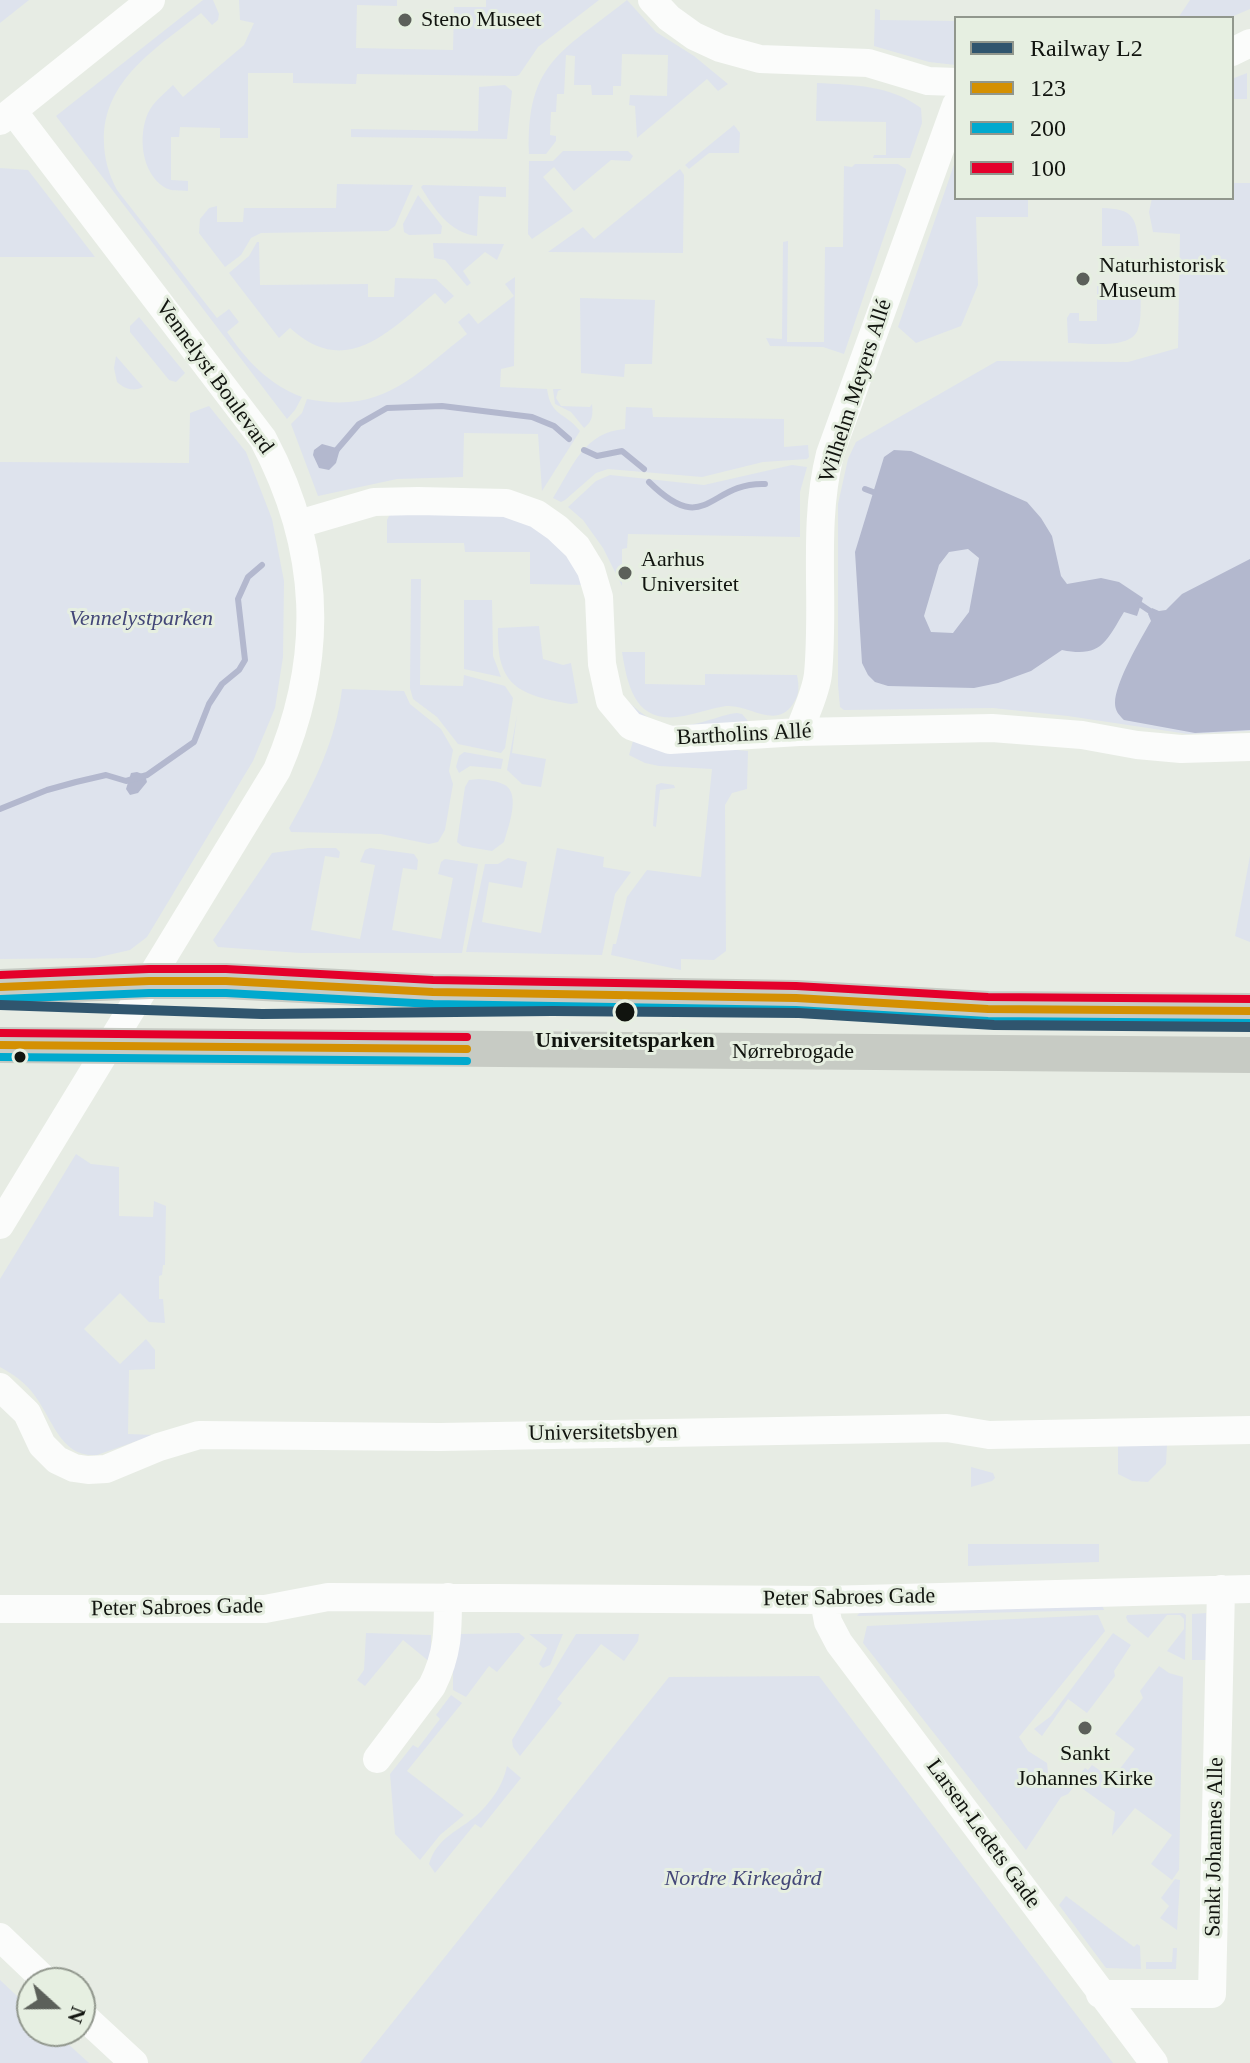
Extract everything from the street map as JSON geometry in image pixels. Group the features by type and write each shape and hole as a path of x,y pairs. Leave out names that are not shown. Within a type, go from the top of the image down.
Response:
{"main road":[{"path":"0,987 226,981 433,992 796,998 988,1009 1250,1011"},
{"name":"Nørrebrogade","path":"0,1045 1250,1055"}],"street":[{"path":"6,116 151,0"},
{"path":"652,0 669,18 694,36 720,48 760,59 868,63 928,81 954,82"},
{"name":"Wilhelm Meyers Allé","path":"799,732 818,678 820,505 830,454 954,111"},
{"name":"Vennelyst Boulevard","path":"0,1225 265,793 293,730 308,668 311,620 309,572 299,524 281,473 263,439 6,116"},
{"name":"Bartholins Allé","path":"299,524 374,502 474,500 506,503 525,509 557,528 577,547 591,570 599,597 602,664 610,701 631,726 670,740 799,732 992,728 1082,735 1181,749 1250,747"},
{"name":"Universitetsbyen","path":"0,1387 27,1413 42,1445 57,1460 88,1470 106,1469 159,1447 199,1435 224,1434 440,1437 947,1428 989,1435 1250,1430"},
{"name":"Sankt Johannes Alle","path":"1100,1994 1212,1994 1221,1589"},
{"name":"Peter Sabroes Gade","path":"0,1609 265,1609 328,1597 824,1600 1250,1589"},
{"path":"377,1759 432,1686 438,1673 448,1642 448,1597"},
{"name":"Larsen-Ledets Gade","path":"824,1600 828,1622 839,1643 1154,2063"},
{"path":"0,1937 31,1967"},
{"path":"96,2028 134,2063"}],"green space":[{"path":"0,0 29,0 0,23"},
{"path":"203,0 213,0 219,14 218,20 212,25 201,13 151,52 122,83 112,100 106,120 106,160 117,190 217,318 229,309 239,322 227,332 242,353 269,378 302,397 287,419 56,116"},
{"path":"239,0 397,0 397,6 357,5 356,48 453,50 454,7 486,7 486,0 599,0 538,47 516,76 357,74 356,84 293,83 293,73 248,73 248,138 220,138 220,128 180,127 179,137 171,137 171,180 188,181 188,191 167,189 156,180 146,163 143,132 148,113 173,85 183,97 244,45 254,23 240,20"},
{"path":"627,0 656,32 694,56 728,84 718,91 707,79 637,138 635,106 629,105 630,95 667,96 668,55 622,54 621,86 613,86 613,95 592,95 591,85 574,85 575,56 566,55 564,94 557,94 556,112 551,112 550,135 556,136 556,141 546,154 529,154 534,98 552,62"},
{"path":"1190,0 1250,0 1250,9 1234,16 1179,16"},
{"path":"875,9 880,10 880,20 954,21 954,65 929,62 874,46"},
{"path":"1247,73 1247,99 1234,99 1234,78"},
{"path":"817,83 884,91 921,108 922,123 910,158 873,158 874,155 886,155 886,122 816,121"},
{"path":"505,85 512,91 507,139 351,137 351,129 478,131 479,87"},
{"path":"734,125 740,133 739,153 709,153 689,169 685,165"},
{"path":"563,151 628,151 633,156 630,161 611,160 574,191 554,167 543,177 573,211 532,239 528,234 529,161 553,161"},
{"path":"855,164 898,164 906,172 844,354 823,347 770,346 766,338 782,339 783,242 788,241 787,342 824,342 825,247 843,247 844,166 852,167"},
{"path":"954,165 954,200 1028,200 1028,217 976,217 978,285 961,326 916,343 898,327"},
{"path":"0,168 28,170 95,257 0,257"},
{"path":"680,169 684,175 683,253 548,252 583,227 594,239"},
{"path":"1234,183 1250,183 1250,731 1188,734 993,708 844,710 840,707 838,685 838,504 848,459 856,442 997,361 1128,362 1178,348 1180,234 1153,232 1149,212 1152,200 1234,200"},
{"path":"337,184 413,185 395,226 388,231 261,233 251,238 241,255 225,267 199,233 200,219 209,208 217,206 217,222 243,222 244,208 336,208"},
{"path":"421,187 506,187 506,197 479,196 477,236 459,230 444,219"},
{"path":"418,195 442,226 441,234 409,235 404,232 403,224"},
{"path":"1102,208 1120,210 1131,216 1139,246 1102,246"},
{"path":"257,242 260,285 368,284 368,297 394,297 395,278 436,279 454,296 445,304 435,293 384,334 349,350 330,350 311,343 290,328 279,338 229,273 249,256"},
{"path":"433,243 504,244 497,260 485,252 463,271 471,283 467,286 445,260 434,258"},
{"path":"515,277 514,366 501,369 500,387 547,389 555,409 580,431 542,491 538,434 464,433 463,477 397,479 318,496 291,424 302,413 307,399 356,401 395,388 467,334 458,322 469,313 478,324 514,296 505,284"},
{"path":"1097,286 1138,287 1141,291 1138,329 1134,336 1118,343 1068,343 1067,318 1070,313 1079,313 1079,321 1097,321"},
{"path":"580,298 655,300 652,364 625,364 624,377 581,373"},
{"path":"139,317 185,373 176,382 169,380 130,332 130,326"},
{"path":"116,356 143,387 129,389 117,382 114,368"},
{"path":"553,389 562,389 556,398 561,406 590,407 592,404 592,417 584,428 571,412 555,404"},
{"name":"Vennelystparken","path":"209,406 246,452 272,519 284,581 283,657 275,708 253,761 147,937 130,950 95,958 0,959 0,462 189,463 190,413"},
{"path":"626,407 652,408 653,417 784,419 784,447 808,445 809,457 763,462 702,477 608,469 596,473 565,500 561,502 553,498 589,444 611,432 625,429"},
{"path":"792,465 807,467 800,492 800,537 628,534 627,548 622,549 622,586 603,548 583,520 568,507 596,481 610,475 704,485"},
{"path":"390,514 505,514 553,536 586,585 530,584 530,552 465,552 464,543 387,543"},
{"path":"411,579 421,579 420,685 463,686 464,675 505,686 513,698 505,748 501,753 458,744 437,717 413,699 410,688"},
{"path":"464,600 492,600 493,656 501,677 464,669"},
{"path":"539,626 543,659 563,665 571,663 578,703 538,697 525,692 507,676 498,648 498,628"},
{"path":"622,652 645,652 645,684 705,685 705,674 797,675 798,693 793,704 779,715 770,716 726,706 684,716 655,715 637,701 627,679"},
{"path":"342,689 404,691 410,704 441,729 453,750 449,771 453,784 445,830 438,842 429,844 381,834 291,832 289,828 329,744"},
{"path":"626,700 654,721 671,726 737,713 748,721 674,729 644,721"},
{"path":"517,715 512,753 546,759 541,787 522,784 507,770"},
{"path":"633,741 748,751 747,789 732,793 725,805 726,951 714,960 681,959 681,970 611,955 627,897 647,870 701,877 712,769 645,763 629,755"},
{"path":"464,752 503,759 501,769 470,766 459,773 456,767 459,756"},
{"path":"469,780 505,785 512,796 512,812 504,842 492,851 462,846 457,842 465,787"},
{"path":"656,785 674,785 675,788 660,790 656,827 653,826"},
{"path":"336,848 340,852 339,858 325,856 311,930 360,939 375,865 360,862 365,850 370,848 414,854 418,860 417,870 403,868 392,930 441,939 453,878 438,874 441,862 445,859 478,864 462,953 300,953 218,947 213,940 272,853"},
{"path":"557,848 604,857 603,867 631,872 615,894 602,955 466,952 485,864 498,864 508,858 527,862 522,888 489,882 482,922 541,933"},
{"path":"1250,856 1250,942 1235,936"},
{"path":"76,1154 91,1164 119,1167 119,1216 153,1217 154,1201 166,1206 165,1265 159,1276 159,1299 163,1299 165,1323 149,1322 120,1293 84,1329 120,1364 146,1339 155,1350 155,1369 129,1370 128,1434 154,1435 97,1455 85,1454 66,1444 31,1391 0,1367 0,1279"},
{"path":"1167,1445 1166,1464 1148,1482 1132,1481 1118,1474 1118,1446"},
{"path":"971,1467 993,1473 995,1478 971,1487"},
{"path":"968,1544 1099,1544 1099,1562 968,1566"},
{"path":"1102,1605 1104,1610 857,1616 860,1612"},
{"path":"1183,1613 1186,1615 1185,1660 1167,1651 1184,1629 1184,1619 1180,1615 1167,1615 1148,1638 1126,1617 1127,1615"},
{"path":"1206,1613 1206,1660 1192,1660 1192,1614"},
{"path":"1098,1615 1105,1631 1019,1737 1028,1751 1047,1763 1048,1773 1069,1788 1085,1768 1088,1770 1092,1765 1112,1779 1135,1749 1115,1734 1143,1698 1140,1691 1159,1666 1183,1677 1179,1870 1172,1880 1151,1864 1172,1835 1135,1808 1112,1836 1115,1812 1076,1784 1061,1797 1026,1850 863,1643 867,1626"},
{"path":"366,1633 431,1635 431,1663 403,1640 365,1686 357,1680 364,1670"},
{"path":"519,1633 525,1638 497,1672 489,1666 466,1697 453,1690 453,1642 460,1634"},
{"path":"1113,1633 1131,1645 1114,1671 1115,1676 1087,1713 1068,1699 1042,1736 1034,1729 1051,1716"},
{"path":"529,1634 563,1634 550,1665 543,1668 539,1664 547,1648"},
{"path":"576,1634 639,1634 638,1641 624,1661 601,1644 557,1699 562,1703 520,1756 512,1740"},
{"name":"Nordre Kirkegård","path":"819,1676 1113,2063 360,2063 669,1677"},
{"path":"451,1695 462,1703 407,1771 464,1815 440,1835 420,1860 395,1834 390,1774 413,1745 418,1748 440,1719 436,1715"},
{"path":"507,1766 521,1778 481,1828 475,1824 435,1873 429,1864 437,1847 487,1804 500,1786"},
{"path":"1175,1879 1180,1880 1177,1930 1160,1918 1169,1906 1161,1898"},
{"path":"1066,1896 1134,1947 1137,1944 1140,1946 1141,1969 1106,1968 1059,1905"},
{"path":"1173,1948 1177,1948 1176,1969 1146,1969 1146,1962 1172,1962"},
{"path":"0,1980 16,1995 16,2047 72,2047 89,2063 0,2063"}],"water":[{"path":"322,444 340,449 336,463 329,470 319,468 313,455"},
{"path":"894,450 911,451 1027,502 1052,536 1061,576 1067,584 1101,578 1119,582 1143,598 1137,616 1124,612 1107,639 1094,649 1086,652 1062,650 1031,671 998,683 974,688 888,686 875,682 862,663 855,552 884,457","holes":["968,549 979,558 969,612 953,633 931,632 924,616 939,565 949,552"]},
{"path":"1250,559 1250,730 1195,733 1124,720 1116,708 1116,695 1151,621 1148,614 1152,608 1166,610 1182,594"},
{"path":"131,773 145,775 147,782 138,793 130,795 126,789"}],"waterway":[{"path":"334,453 359,424 387,408 442,406 532,417 554,426 569,439"},
{"path":"584,450 597,456 622,451 644,469"},
{"path":"649,482 668,498 684,506 696,507 731,491 765,484"},
{"path":"865,489 873,492"},
{"path":"0,809 47,790 106,775 126,781 147,775 194,742 209,704 222,684 239,670 245,660 238,599 248,577 262,565"},
{"path":"1141,605 1150,611"}],"rail line":[{"name":"L2","path":"0,1005 262,1014 552,1011 799,1013 994,1025 1250,1027"}],"transit line":[{"name":"100","path":"0,975 226,969 433,980 796,986 988,997 1250,999"},
{"name":"123","path":"0,987 226,981 433,992 796,998 988,1009 1250,1011"},
{"name":"200","path":"0,999 226,993 433,1004 796,1010 988,1021 1250,1023"},
{"name":"100","path":"0,1033 467,1037"},
{"name":"123","path":"0,1045 467,1049"},
{"name":"200","path":"0,1057 467,1061"}],"place":[{"name":"Steno Museet","path":"405,20"},
{"name":"Naturhistorisk Museum","path":"1083,279"},
{"name":"Aarhus Universitet","path":"625,573"},
{"name":"Universitetsparken","path":"625,1012"},
{"name":"Sankt Johannes Kirke","path":"1085,1728"}]}
